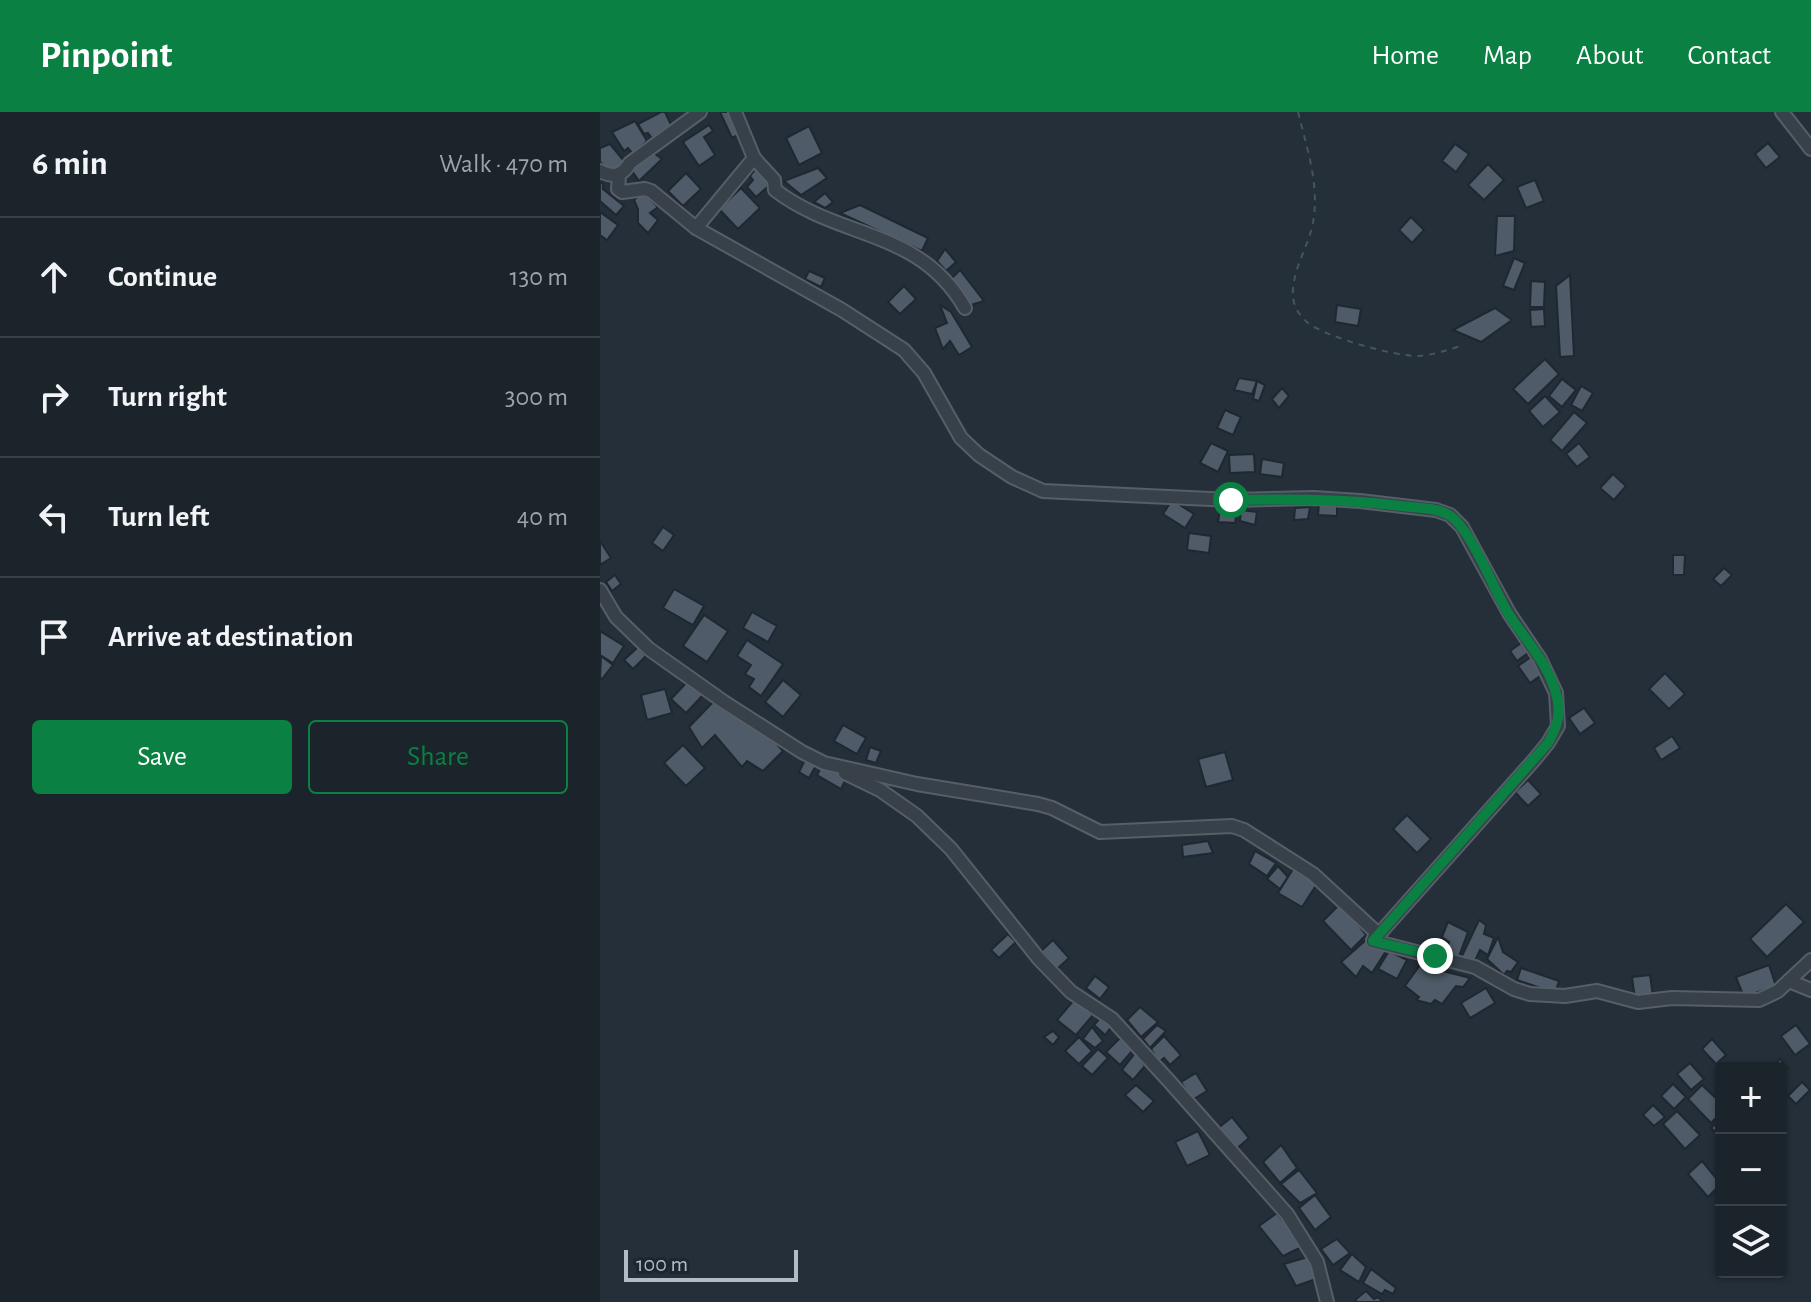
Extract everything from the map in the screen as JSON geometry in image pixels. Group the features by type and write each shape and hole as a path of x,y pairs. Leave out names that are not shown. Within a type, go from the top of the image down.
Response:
{"street":[{"path":"700,112 630,163 619,176 618,189 622,192 647,189 696,228 842,310 904,350 924,373 961,438 979,455 1012,477 1043,491 1231,500 1314,498 1360,501 1436,510 1450,515 1462,527 1509,613 1540,659 1556,693 1558,726 1534,760 1373,941"},
{"path":"735,112 754,158 774,180 775,190 803,209 898,245 933,266 954,289 965,308"},
{"path":"1782,112 1811,149"},
{"path":"696,228 754,158"},
{"path":"600,171 619,176"},
{"path":"600,590 616,617 649,649 724,702 824,763 880,790 917,816 951,849 1039,959 1071,992 1122,1029 1287,1214 1317,1262 1327,1302"},
{"path":"824,763 917,784 1038,804 1100,832 1232,826 1298,863 1327,885 1376,932 1373,941"},
{"path":"1373,941 1475,967 1514,989 1530,994 1565,996 1597,991 1638,1002 1672,998 1769,998 1811,960"},
{"path":"1789,981 1811,990"}],"path":[{"path":"1298,112 1314,180 1315,205 1312,227 1293,285 1293,300 1299,314 1323,332 1401,355 1432,355 1461,346"}],"building":[{"path":"665,112 672,127 653,140 648,133 644,134 638,124"},
{"path":"720,112 733,112 742,133 732,138"},
{"path":"635,121 647,141 633,154 628,148 624,151 612,132"},
{"path":"709,125 713,131 704,137 715,155 699,166 683,142"},
{"path":"809,126 822,153 799,165 786,138"},
{"path":"1768,143 1780,157 1766,168 1755,154"},
{"path":"610,144 624,161 612,175 600,162 600,148"},
{"path":"1455,144 1469,154 1456,172 1442,161"},
{"path":"651,151 662,159 639,181 630,168"},
{"path":"1488,164 1504,180 1484,200 1468,185"},
{"path":"758,166 772,183 756,197 747,187 753,180 750,176"},
{"path":"818,168 827,178 801,195 784,181"},
{"path":"686,173 701,189 683,206 668,191"},
{"path":"1535,180 1544,201 1526,208 1517,187"},
{"path":"600,182 603,189 624,206 616,215 600,201"},
{"path":"741,188 760,208 738,229 719,209"},
{"path":"643,192 658,207 650,213 658,220 648,233 638,223 634,200"},
{"path":"825,193 833,202 825,208 814,202"},
{"path":"860,205 928,238 922,251 840,213"},
{"path":"600,212 618,225 607,240 600,235"},
{"path":"1497,216 1515,216 1514,251 1495,256"},
{"path":"1411,217 1424,230 1412,243 1399,230"},
{"path":"945,249 956,262 946,271 937,261"},
{"path":"1514,258 1525,263 1514,290 1503,286"},
{"path":"960,270 984,301 971,305 951,279"},
{"path":"809,271 825,278 821,287 805,279"},
{"path":"1570,275 1574,356 1560,357 1556,286"},
{"path":"1531,281 1545,282 1544,307 1530,307"},
{"path":"904,286 916,299 900,314 888,302"},
{"path":"940,305 951,312 972,347 959,355 950,341 943,349 935,328 947,323"},
{"path":"1337,305 1361,309 1358,326 1335,322"},
{"path":"1495,308 1512,320 1481,342 1453,330"},
{"path":"1544,309 1545,326 1531,327 1530,310"},
{"path":"1545,359 1559,374 1528,404 1513,389"},
{"path":"1239,378 1257,381 1252,394 1234,390"},
{"path":"1562,379 1576,390 1562,407 1549,396"},
{"path":"1257,381 1265,385 1259,401 1253,399"},
{"path":"1581,386 1593,393 1582,411 1571,405"},
{"path":"1282,388 1289,396 1279,408 1272,399"},
{"path":"1545,396 1560,412 1543,427 1529,411"},
{"path":"1225,410 1241,417 1233,435 1217,428"},
{"path":"1574,412 1587,423 1562,451 1550,440"},
{"path":"1211,443 1228,451 1218,472 1200,463"},
{"path":"1579,443 1590,457 1577,467 1566,454"},
{"path":"1254,454 1255,472 1230,473 1229,455"},
{"path":"1262,459 1284,463 1282,477 1260,474"},
{"path":"1613,474 1626,486 1614,500 1600,488"},
{"path":"1172,500 1194,514 1185,528 1163,514"},
{"path":"1337,503 1337,516 1318,515 1319,504"},
{"path":"1310,507 1308,519 1294,520 1295,508"},
{"path":"1220,510 1237,511 1235,523 1218,522"},
{"path":"1241,510 1257,512 1255,525 1240,521"},
{"path":"663,527 674,535 663,551 652,543"},
{"path":"1189,533 1211,536 1209,553 1187,550"},
{"path":"600,541 611,558 600,565"},
{"path":"1673,555 1685,555 1684,575 1673,575"},
{"path":"1724,568 1732,575 1721,586 1713,579"},
{"path":"615,575 621,584 612,591 606,582"},
{"path":"674,589 704,606 693,625 663,608"},
{"path":"752,612 777,626 768,642 743,628"},
{"path":"704,615 728,631 707,662 683,646"},
{"path":"600,631 624,646 613,663 600,655"},
{"path":"747,640 783,664 761,696 749,687 754,679 745,674 751,665 737,656"},
{"path":"1524,641 1531,651 1517,661 1510,651"},
{"path":"638,647 646,656 633,669 624,660"},
{"path":"601,656 613,665 602,679 600,678"},
{"path":"1531,657 1543,674 1530,683 1518,666"},
{"path":"1665,673 1685,694 1669,709 1649,689"},
{"path":"783,680 801,695 783,717 765,702"},
{"path":"688,681 703,695 686,713 671,699"},
{"path":"665,689 672,713 647,720 641,695"},
{"path":"714,701 774,741 783,751 763,771 747,761 742,767 715,735 702,748 689,727"},
{"path":"1584,708 1595,723 1580,734 1569,718"},
{"path":"843,725 866,738 857,754 834,741"},
{"path":"1672,736 1680,748 1661,760 1654,748"},
{"path":"683,745 705,768 686,786 664,763"},
{"path":"870,747 881,751 876,763 866,760"},
{"path":"1225,752 1233,780 1206,787 1198,759"},
{"path":"807,756 818,762 809,778 799,772"},
{"path":"823,764 847,777 841,789 817,775"},
{"path":"1528,780 1541,794 1528,806 1515,792"},
{"path":"1407,815 1431,839 1417,853 1393,829"},
{"path":"1208,841 1213,853 1183,857 1182,845"},
{"path":"1255,851 1276,863 1267,876 1249,864"},
{"path":"1278,866 1288,877 1280,889 1267,879"},
{"path":"1293,869 1317,884 1302,907 1278,893"},
{"path":"1341,903 1366,935 1351,950 1323,921"},
{"path":"1786,904 1804,922 1767,957 1750,939"},
{"path":"1479,920 1486,925 1484,934 1494,938 1488,955 1480,950 1474,963 1461,958"},
{"path":"1448,922 1468,932 1458,959 1445,951 1449,942 1442,937"},
{"path":"1008,934 1016,942 999,958 991,950"},
{"path":"1498,937 1503,952 1518,962 1511,972 1507,971 1504,975 1487,959"},
{"path":"1053,940 1069,958 1057,969 1041,951"},
{"path":"1366,940 1386,951 1372,973 1363,966 1356,977 1341,962"},
{"path":"1389,951 1407,960 1397,979 1378,969"},
{"path":"1420,965 1470,978 1463,987 1456,986 1442,1004 1435,1000 1431,1004 1416,1000 1419,997 1405,986"},
{"path":"1769,965 1776,986 1744,997 1736,977"},
{"path":"1521,968 1559,981 1555,993 1517,980"},
{"path":"1650,975 1653,996 1635,999 1632,977"},
{"path":"1095,976 1109,987 1100,999 1086,988"},
{"path":"1486,988 1495,1003 1470,1018 1461,1003"},
{"path":"1074,1000 1093,1015 1076,1035 1057,1020"},
{"path":"1140,1007 1158,1022 1141,1037 1127,1020"},
{"path":"1100,1018 1112,1026 1105,1035 1094,1025"},
{"path":"1157,1025 1166,1031 1150,1048 1143,1039"},
{"path":"1796,1025 1810,1044 1795,1055 1781,1036"},
{"path":"1092,1027 1103,1041 1095,1048 1083,1039"},
{"path":"1053,1031 1059,1037 1053,1045 1044,1037"},
{"path":"1164,1036 1181,1055 1170,1065 1164,1058 1159,1062 1151,1049"},
{"path":"1079,1037 1092,1051 1079,1064 1065,1051"},
{"path":"1120,1038 1133,1050 1120,1065 1106,1052"},
{"path":"1712,1039 1726,1055 1715,1063 1702,1049"},
{"path":"1098,1049 1108,1058 1092,1075 1082,1066"},
{"path":"1135,1053 1145,1066 1133,1080 1122,1070"},
{"path":"1690,1063 1704,1079 1691,1090 1677,1074"},
{"path":"1196,1073 1207,1091 1192,1100 1181,1082"},
{"path":"1802,1082 1810,1090 1796,1104 1788,1096"},
{"path":"1673,1084 1686,1097 1674,1109 1661,1096"},
{"path":"1136,1085 1154,1101 1143,1112 1125,1095"},
{"path":"1702,1085 1715,1097 1715,1119 1711,1123 1688,1099"},
{"path":"1653,1105 1665,1117 1654,1126 1643,1115"},
{"path":"1677,1111 1700,1135 1685,1149 1663,1124"},
{"path":"1232,1117 1249,1138 1234,1151 1217,1129"},
{"path":"1198,1131 1210,1155 1187,1166 1175,1142"},
{"path":"1281,1145 1297,1168 1280,1183 1263,1162"},
{"path":"1702,1161 1715,1177 1715,1190 1708,1197 1688,1174"},
{"path":"1299,1170 1317,1193 1300,1203 1281,1184"},
{"path":"1315,1195 1331,1217 1315,1230 1299,1208"},
{"path":"1277,1213 1304,1246 1283,1256 1259,1226"},
{"path":"1337,1239 1350,1253 1333,1265 1321,1249"},
{"path":"1352,1254 1366,1267 1359,1282 1340,1270"},
{"path":"1308,1257 1316,1279 1296,1286 1284,1264"},
{"path":"1371,1269 1396,1288 1393,1294 1385,1290 1382,1294 1363,1283"},
{"path":"1366,1291 1374,1299 1378,1297 1383,1302 1355,1300"}],"route":[{"path":"1231,500 1314,498 1360,501 1436,510 1450,515 1462,527 1509,613 1531,643 1556,693 1558,726 1548,743 1373,941 1435,956"}]}
